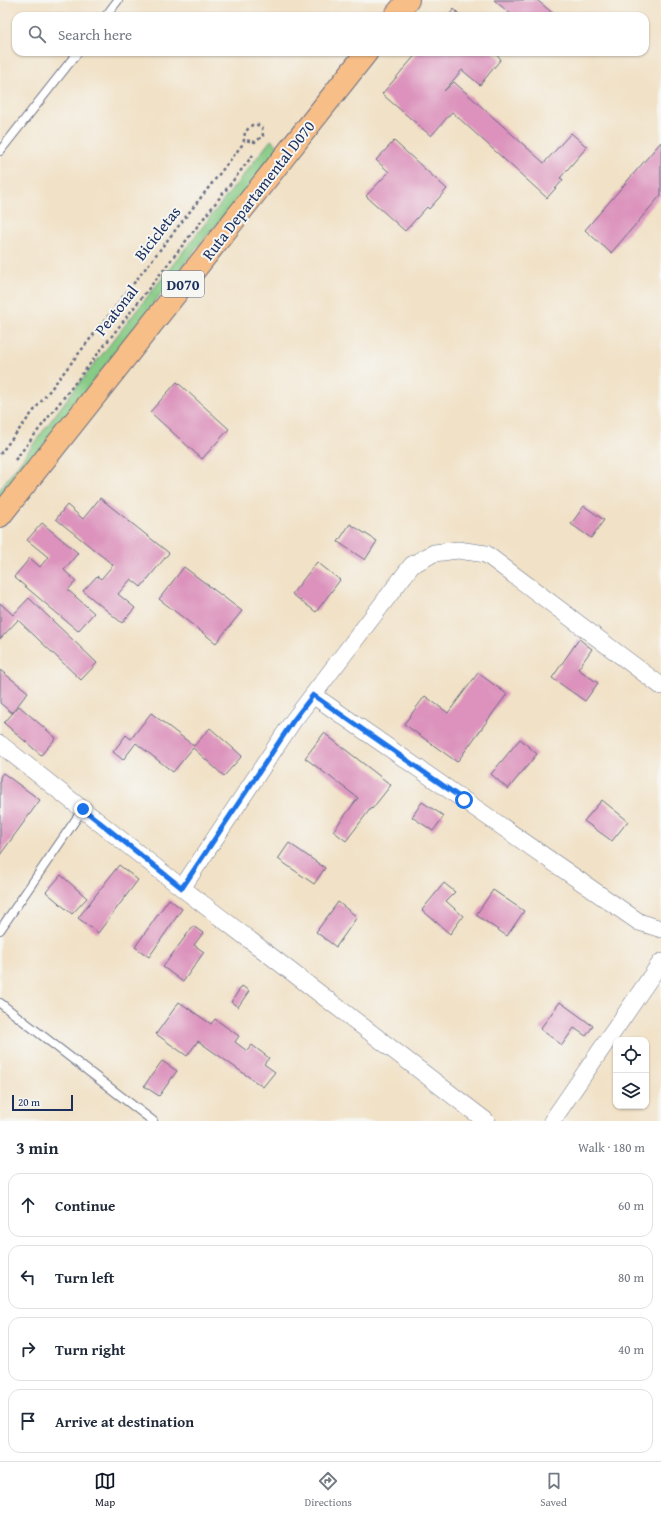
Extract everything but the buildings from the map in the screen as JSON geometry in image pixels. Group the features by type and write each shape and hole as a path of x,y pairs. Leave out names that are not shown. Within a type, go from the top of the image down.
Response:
{"main road":[{"path":"398,12 408,0"},
{"name":"Ruta Departamental D070","path":"0,516 364,56"}],"street":[{"path":"182,888 293,721 412,565 434,553 458,550 486,554 661,686"},
{"path":"313,695 639,922 661,929"},
{"path":"0,744 182,888 486,1121"},
{"path":"552,1121 661,962"}],"lane":[{"path":"109,12 118,0"},
{"path":"0,151 75,56"},
{"path":"0,930 83,809"},
{"path":"0,1003 154,1121"}],"path":[{"name":"Bicicletas","path":"0,454 244,140 245,132 252,125 258,125 262,128 263,136 255,142 244,140"},
{"name":"Peatonal","path":"14,461 252,156"}],"green space":[{"path":"271,140 280,148 187,260 0,501 0,489 70,395"}],"route":[{"path":"83,809 182,888 293,721 313,695 464,800"}]}
